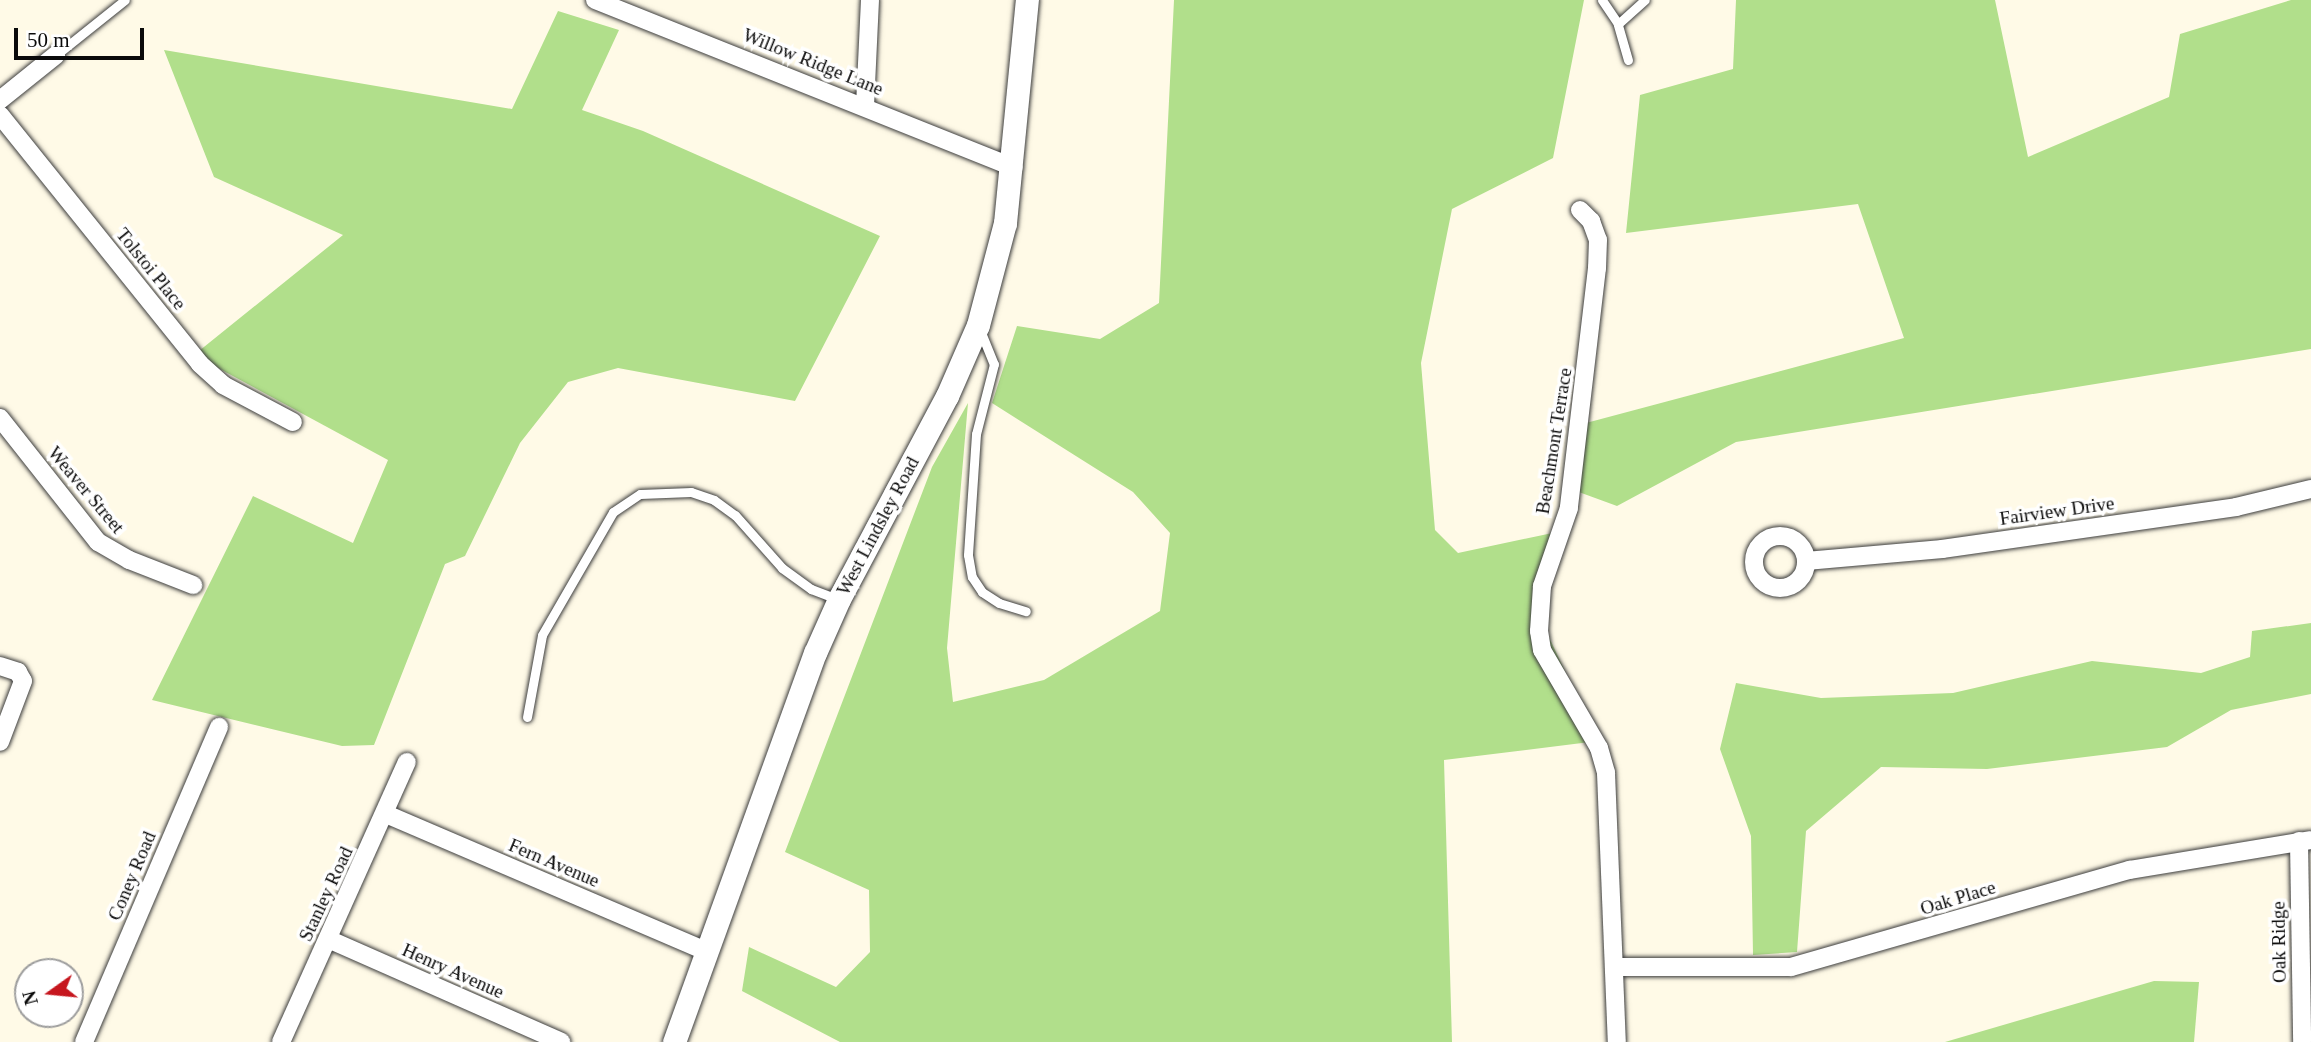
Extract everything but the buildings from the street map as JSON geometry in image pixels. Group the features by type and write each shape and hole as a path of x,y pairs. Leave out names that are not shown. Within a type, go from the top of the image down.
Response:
{"street":[{"name":"Willow Ridge Lane","path":"595,0 1013,167"},
{"path":"865,106 870,0"},
{"name":"West Lindsley Road","path":"674,1042 788,721 839,599 947,396 978,326 998,258 1013,167 1027,0"},
{"path":"0,100 56,55"},
{"name":"Tolstoi Place","path":"0,115 200,364 223,385 293,422"},
{"name":"Beachmont Terrace","path":"1580,210 1591,221 1598,240 1597,268 1569,508 1542,586 1538,631 1542,650 1599,748 1606,773 1617,1042"},
{"name":"Weaver Street","path":"0,418 98,542 129,560 193,585"},
{"name":"Fairview Drive","path":"1807,561 1942,549 2210,511 2311,489"},
{"path":"0,742 23,688 22,676 3,667"},
{"name":"Coney Road","path":"84,1042 219,727"},
{"name":"Stanley Road","path":"281,1042 386,814 407,762"},
{"name":"Fern Avenue","path":"386,814 706,951"},
{"name":"Oak Place","path":"1615,967 1791,967 2130,870 2305,841"},
{"name":"Oak Ridge","path":"2302,1042 2305,841"},
{"name":"Henry Avenue","path":"328,939 561,1042"}],"lane":[{"path":"56,55 125,0"},
{"path":"1602,0 1618,24 1628,60"},
{"path":"1618,24 1645,0"},
{"path":"978,326 994,364 976,434 968,555 972,578 982,592 999,603 1026,611"},
{"path":"527,716 542,635 613,512 640,494 691,492 714,500 735,515 782,568 811,589 839,599"}],"green space":[{"path":"1174,0 1584,0 1553,158 1452,209 1421,363 1435,530 1458,553 1562,531 1538,614 1598,741 1444,760 1452,1042 840,1042 742,991 749,947 836,987 870,952 869,890 785,852 932,467 968,403 947,648 953,702 1044,680 1160,611 1170,533 1133,492 992,403 1017,326 1100,339 1159,303"},
{"path":"1736,0 1995,0 2028,157 2169,97 2180,34 2291,0 2311,0 2311,349 1736,442 1617,506 1576,491 1586,423 1904,338 1858,204 1626,233 1640,95 1733,69"},
{"path":"558,11 619,30 582,110 643,131 880,236 795,401 618,368 568,382 520,443 465,556 445,564 374,745 342,746 152,700 253,496 353,543 388,460 194,355 343,235 214,177 164,50 512,109"},
{"path":"2311,623 2311,694 2231,710 2167,747 1987,769 1881,767 1806,831 1797,952 1753,955 1751,836 1720,749 1736,683 1821,698 1953,693 2092,661 2201,673 2250,657 2252,631"},
{"path":"2154,981 2199,982 2194,1042 1945,1042"}]}
